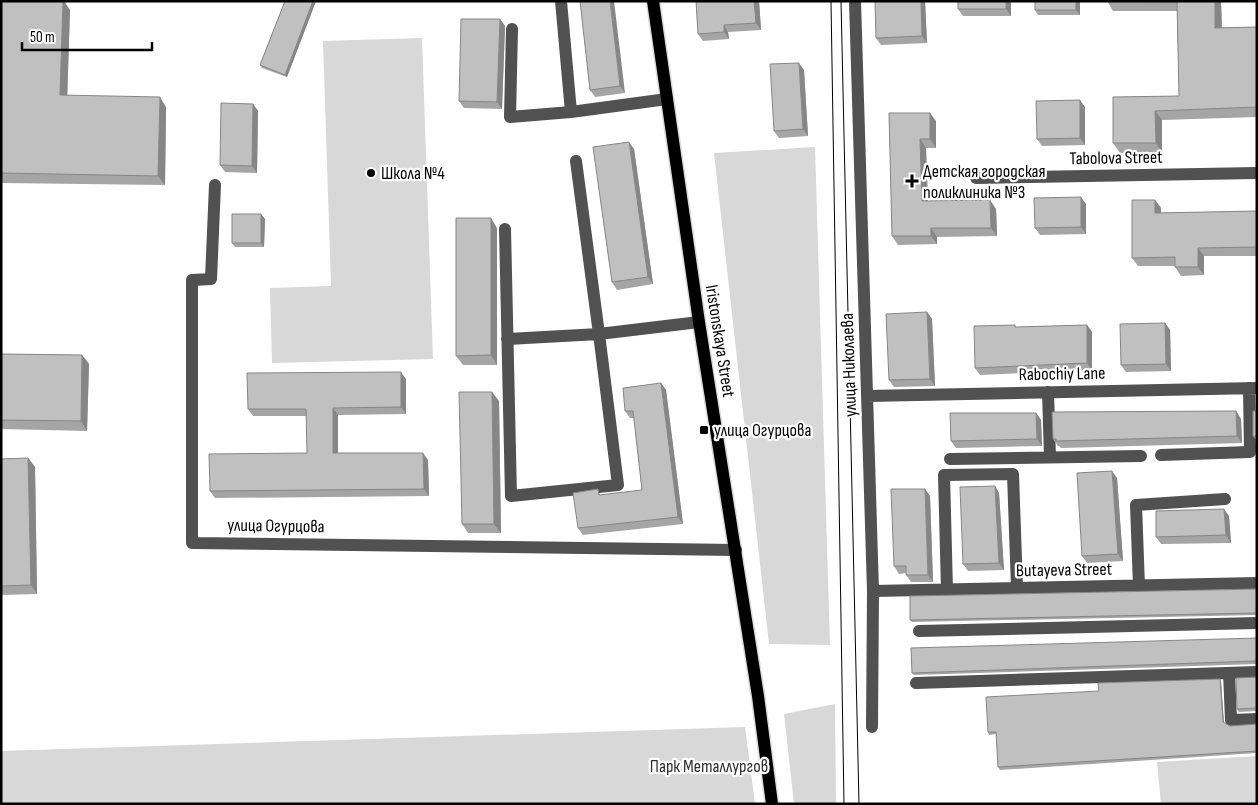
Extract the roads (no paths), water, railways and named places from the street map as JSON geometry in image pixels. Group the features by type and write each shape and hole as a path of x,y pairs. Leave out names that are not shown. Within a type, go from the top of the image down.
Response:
{"main road":[{"name":"Iristonskaya Street","path":"653,1 699,322 758,696 772,804"}],"street":[{"path":"561,1 571,112"},
{"name":"улица Николаева","path":"855,1 873,591 872,728"},
{"path":"512,29 510,117 571,112 667,98"},
{"path":"505,229 511,496 618,485 576,161"},
{"name":"Tabolova Street","path":"976,178 1257,173"},
{"name":"улица Огурцова","path":"215,186 211,278 192,280 192,543 736,550"},
{"path":"507,339 599,334 699,322"},
{"path":"1161,455 1254,452 1253,388"},
{"name":"Rabochiy Lane","path":"868,396 1253,388"},
{"path":"1048,392 1050,457"},
{"path":"950,459 1141,456"},
{"path":"947,590 944,475 1013,474 1017,588"},
{"path":"1139,586 1136,505 1225,499"},
{"name":"Butayeva Street","path":"873,591 1257,583"},
{"path":"919,631 1257,623"},
{"path":"916,682 1257,672"},
{"path":"1229,673 1231,720 1257,719"}],"tram line":[{"path":"831,1 844,804"},
{"path":"841,1 859,804"}],"place":[{"name":"Школа №4","path":"371,173"},
{"name":"Детская городская поликлиника №3","path":"912,181"},
{"name":"улица Огурцова","path":"704,430"}],"park label":[{"name":"Парк Металлургов","path":"709,766"}]}
